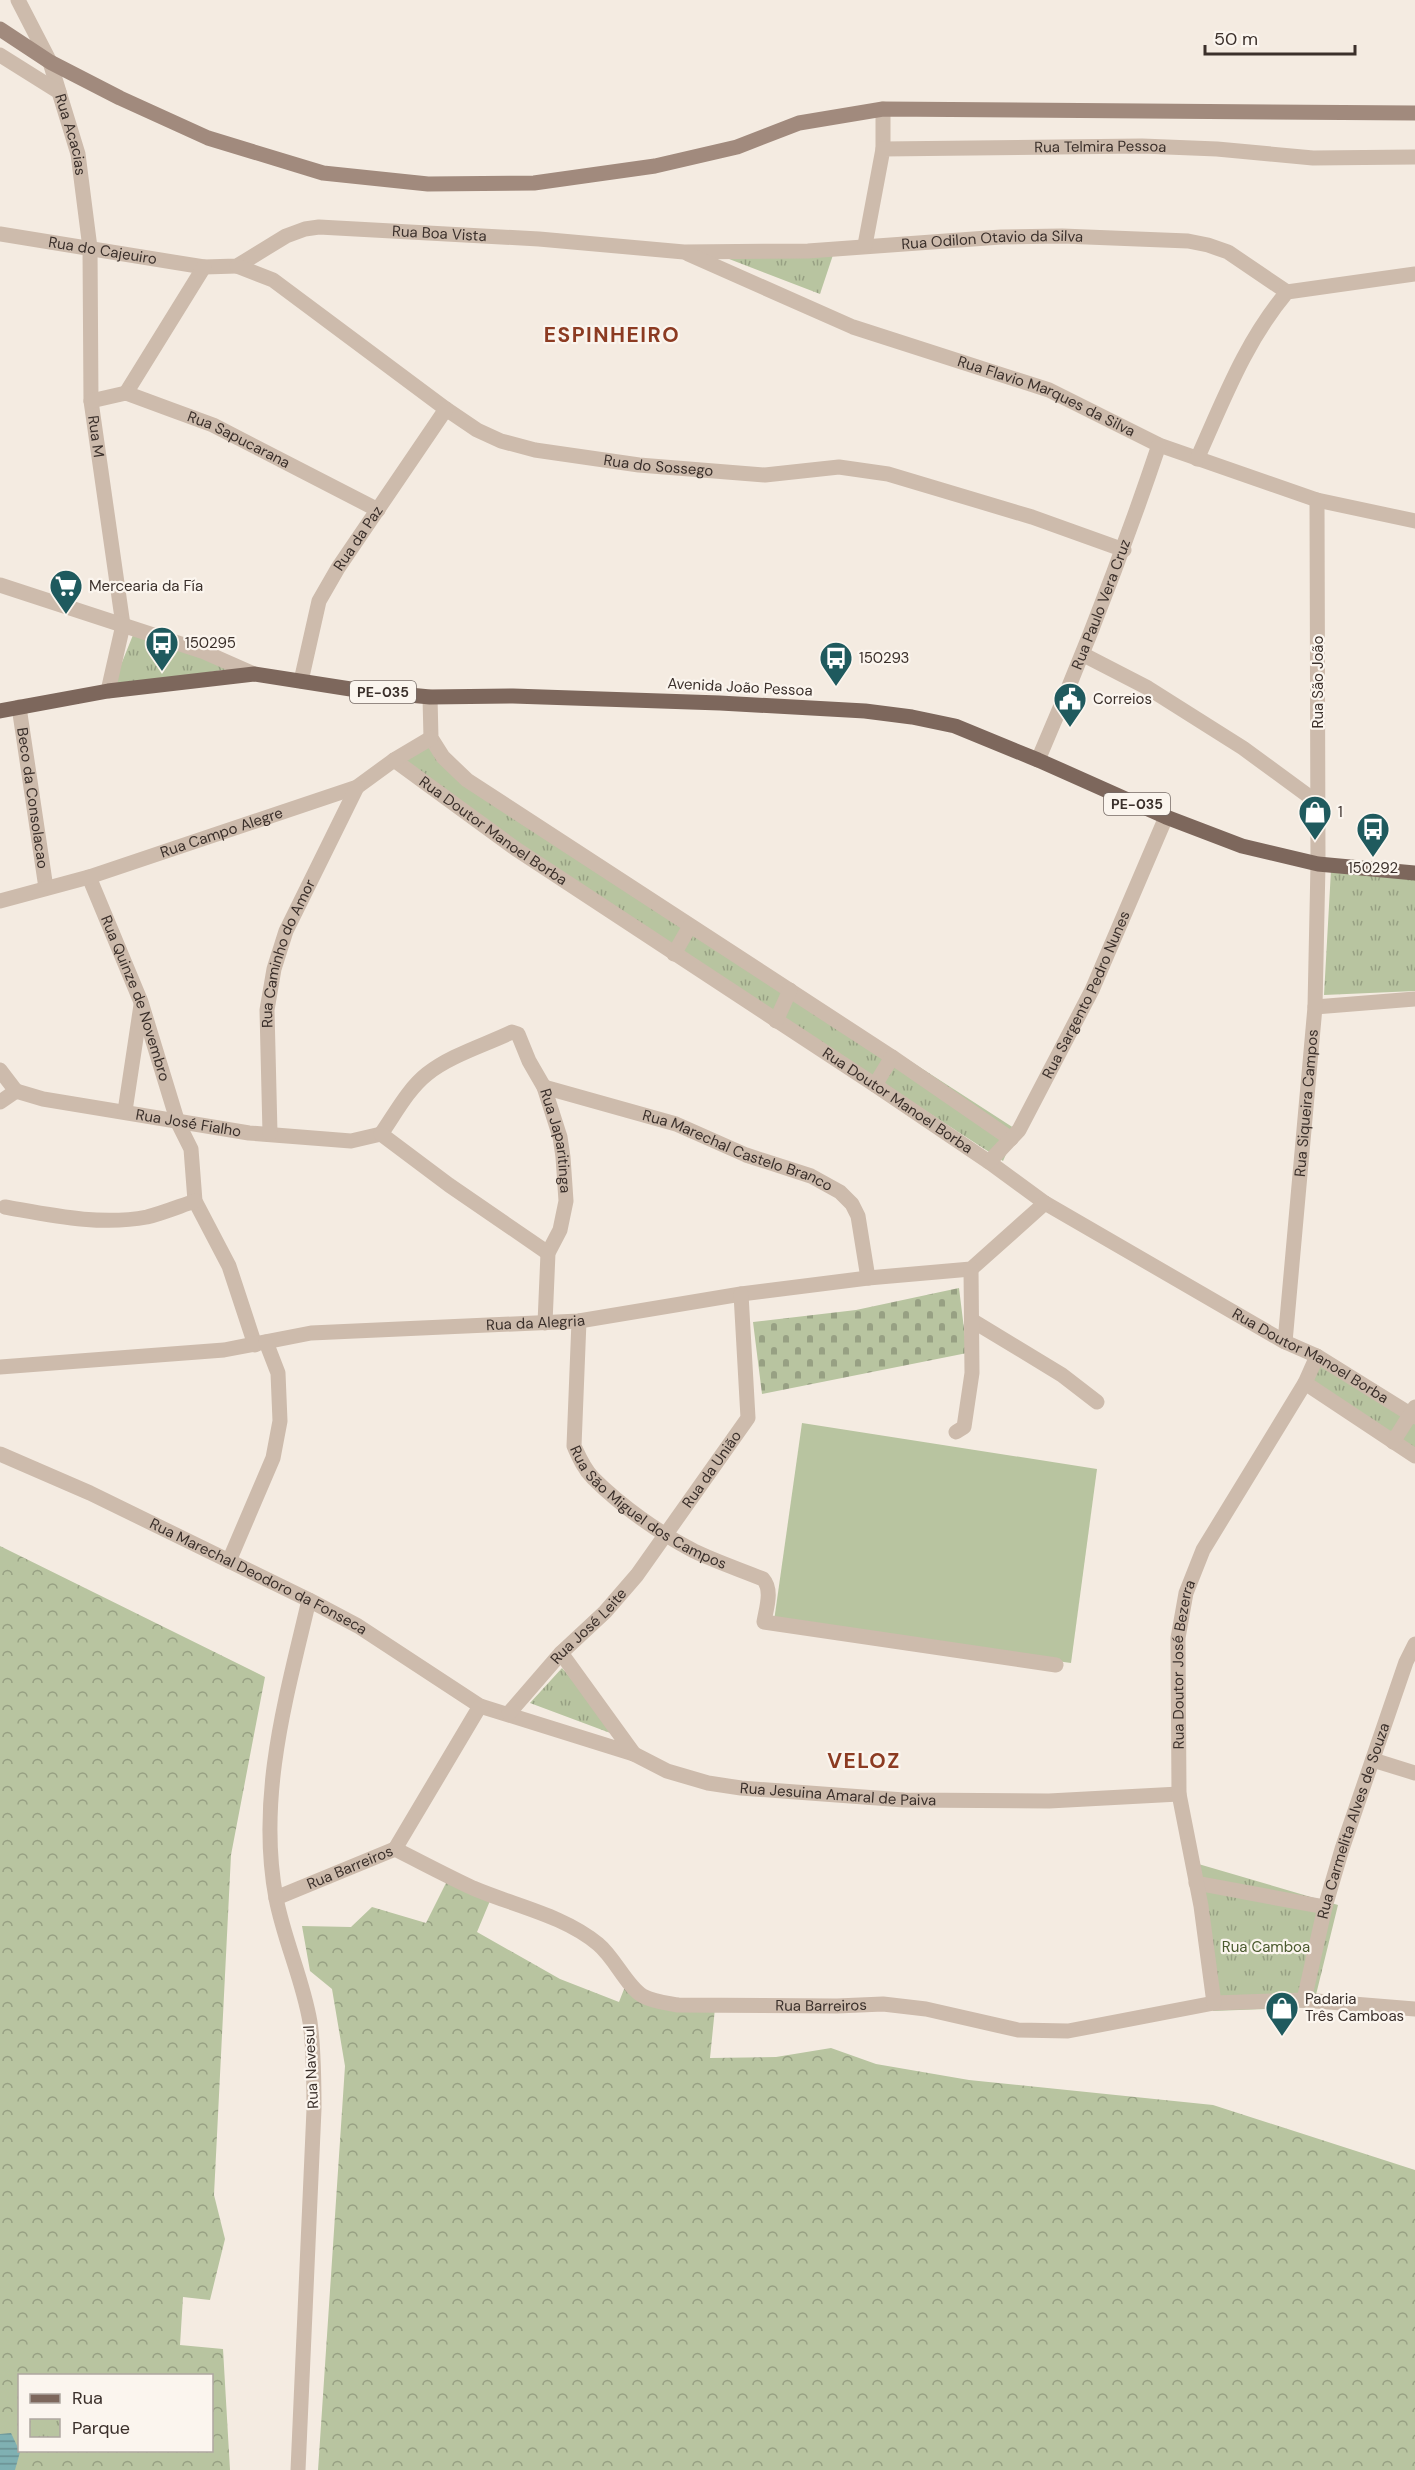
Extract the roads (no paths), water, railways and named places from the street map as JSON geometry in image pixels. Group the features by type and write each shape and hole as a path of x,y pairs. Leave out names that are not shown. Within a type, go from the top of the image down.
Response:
{"main road":[{"name":"Avenida João Pessoa","path":"254,674 357,690 430,697 513,696 709,702 865,711 912,717 955,726 1166,817 1242,846 1318,864 1415,873"},
{"name":"PE-035","path":"0,711 108,691 254,674"}],"street":[{"path":"18,0 50,62 59,92"},
{"path":"0,29 50,62 120,98 208,138 323,173 428,184 534,183 655,166 737,147 799,123 883,109 1415,113"},
{"name":"Rua Acacias","path":"0,55 59,92 78,154 90,248"},
{"path":"866,245 883,149 883,109"},
{"name":"Rua Telmira Pessoa","path":"883,149 1142,146 1217,149 1313,158 1415,157"},
{"name":"Rua Boa Vista","path":"204,267 237,266 286,236 319,227 539,239 684,252"},
{"name":"Rua do Cajeuiro","path":"0,234 204,267"},
{"name":"Rua Odilon Otavio da Silva","path":"684,252 808,250 866,245 1062,236 1188,241 1208,244 1228,252 1287,292"},
{"name":"Rua M","path":"90,248 91,401 123,625"},
{"name":"Rua Flavio Marques da Silva","path":"684,252 853,327 1048,390 1159,445 1197,459 1317,500 1415,521"},
{"name":"Rua do Sossego","path":"237,266 273,280 446,409 477,430 501,441 536,450 639,465 765,475 839,467 888,474 1032,517 1124,550"},
{"path":"91,401 126,393 204,267"},
{"path":"1197,459 1243,356 1266,317 1287,292 1415,274"},
{"name":"Rua Sapucarana","path":"126,393 213,425 378,510"},
{"name":"Rua da Paz","path":"301,681 319,601 446,409"},
{"name":"Rua Paulo Vera Cruz","path":"1038,760 1084,655 1124,550 1159,445"},
{"name":"Rua São João","path":"1317,500 1318,864"},
{"path":"0,585 202,651 254,674"},
{"path":"108,691 123,625"},
{"path":"1084,655 1148,688 1243,748 1318,803"},
{"path":"430,697 431,738"},
{"name":"Beco da Consolacao","path":"19,707 46,888"},
{"name":"Rua Campo Alegre","path":"0,902 89,877 357,787 394,760 431,738"},
{"name":"Rua Doutor Manoel Borba","path":"431,738 443,757 467,780 892,1057 1011,1139"},
{"name":"Rua Doutor Manoel Borba","path":"394,760 516,849 875,1085 1045,1203 1285,1342 1317,1356 1413,1413"},
{"name":"Rua Caminho do Amor","path":"270,1133 267,1010 274,969 286,931 357,787"},
{"name":"Rua Sargento Pedro Nunes","path":"989,1162 1019,1130 1092,990 1166,817"},
{"name":"Rua Siqueira Campos","path":"1285,1342 1315,1007 1318,864"},
{"name":"Rua Quinze de Novembro","path":"89,877 141,1002 178,1122 191,1149 195,1201"},
{"path":"674,954 690,926"},
{"path":"776,1021 790,990"},
{"path":"1315,1007 1415,999"},
{"path":"125,1111 141,1002"},
{"name":"Rua Japaritinga","path":"381,1134 415,1086 427,1074 444,1063 512,1032 518,1034 529,1061 544,1087 560,1137 566,1201 560,1230 548,1253 545,1323"},
{"path":"875,1085 892,1057"},
{"path":"0,1070 16,1091 0,1102"},
{"name":"Rua Marechal Castelo Branco","path":"544,1087 676,1124 746,1155 811,1176 840,1192 852,1204 858,1216 868,1278"},
{"name":"Rua José Fialho","path":"16,1091 43,1099 249,1132 351,1142 381,1134"},
{"path":"381,1134 449,1185 548,1253"},
{"path":"5,1207 63,1217 104,1220 147,1217 195,1201 229,1266 261,1343 278,1373 280,1421 273,1458 229,1560"},
{"path":"956,1432 964,1428 972,1373 971,1269 1045,1203"},
{"name":"Rua da Alegria","path":"0,1367 224,1350 311,1333 579,1321 741,1294 868,1278 971,1269"},
{"name":"Rua da União","path":"668,1535 748,1418 741,1294"},
{"name":"Rua São Miguel dos Campos","path":"579,1321 574,1446 580,1461 592,1477 636,1514 668,1535 695,1551 763,1579 769,1591 764,1622 1056,1665"},
{"path":"973,1321 1062,1375 1097,1402"},
{"name":"Rua Doutor José Bezerra","path":"1214,2003 1196,1883 1179,1794 1178,1638 1186,1593 1203,1550 1305,1383 1317,1356"},
{"path":"1305,1383 1415,1456"},
{"path":"1393,1442 1413,1413"},
{"name":"Rua Marechal Deodoro da Fonseca","path":"0,1454 90,1493 309,1600 358,1626 480,1706 509,1713"},
{"name":"Rua José Leite","path":"509,1713 561,1653 605,1612 668,1535"},
{"name":"Rua Navesul","path":"298,2470 314,2066 310,2021 276,1898 271,1841 273,1766 279,1728 309,1600"},
{"name":"Rua Carmelita Alves de Souza","path":"1304,2001 1325,1907 1342,1848 1406,1662 1415,1644"},
{"path":"561,1653 634,1754"},
{"path":"395,1849 480,1706"},
{"name":"Rua Jesuina Amaral de Paiva","path":"509,1713 634,1754 668,1771 708,1783 741,1788 904,1800 1049,1801 1179,1794"},
{"path":"1373,1760 1415,1773"},
{"name":"Rua Barreiros","path":"276,1898 395,1849 472,1887 569,1925 599,1945 620,1967 633,1988 642,1995 653,2000 678,2005 837,2007 883,2004 926,2009 1018,2030 1068,2031 1214,2003 1304,2001 1415,2009"},
{"path":"1196,1883 1325,1907"}],"water":[{"path":"11,2433 18,2452 20,2452 15,2470 0,2470 0,2434"}],"place":[{"name":"Mercearia da Fía","path":"66,615"},
{"name":"150295","path":"162,672"},
{"name":"150293","path":"836,687"},
{"name":"Correios","path":"1070,728"},
{"name":"1","path":"1315,841"},
{"name":"150292","path":"1373,858"},
{"name":"Padaria Três Camboas","path":"1282,2037"}],"district":[{"name":"ESPINHEIRO","path":"612,335"},
{"name":"VELOZ","path":"864,1761"}],"park label":[{"name":"Rua Camboa","path":"1266,1947"}]}
